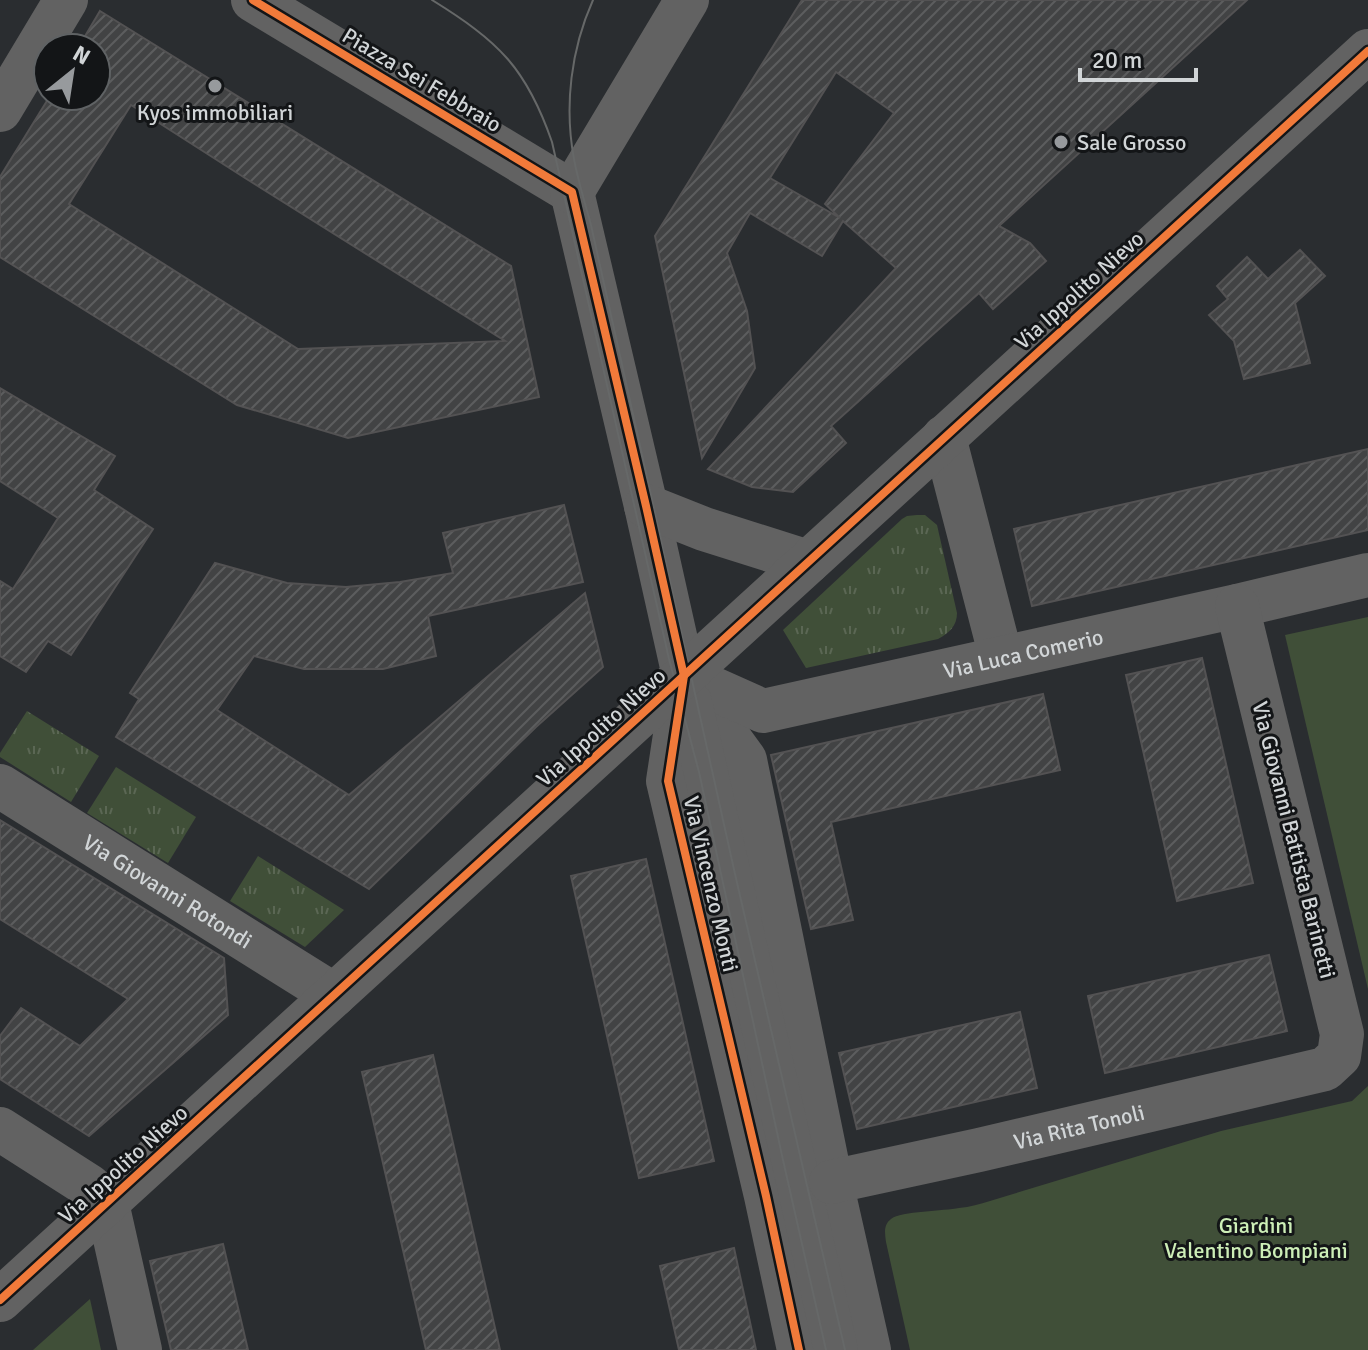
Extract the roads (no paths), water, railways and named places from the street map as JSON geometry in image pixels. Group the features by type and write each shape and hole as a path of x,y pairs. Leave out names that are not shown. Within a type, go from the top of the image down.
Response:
{"street":[{"path":"0,110 66,0"},
{"name":"Piazza Sei Febbraio","path":"253,0 572,192"},
{"path":"572,192 687,0"},
{"name":"Via Ippolito Nievo","path":"0,1300 1368,51"},
{"name":"Via Vincenzo Monti","path":"572,192 684,676 668,781 799,1350"},
{"path":"944,437 1001,657"},
{"path":"646,506 704,529 808,562"},
{"name":"Via Luca Comerio","path":"684,676 763,711 1368,575"},
{"name":"Via Giovanni Battista Barinetti","path":"1237,606 1342,1034 1339,1056 1325,1069"},
{"path":"684,676 836,1350"},
{"name":"Via Vincenzo Monti","path":"684,676 745,760 831,1182 869,1350"},
{"name":"Via Giovanni Rotondi","path":"0,786 334,995"},
{"name":"Via Rita Tonoli","path":"831,1182 1325,1069"},
{"path":"0,1129 89,1186 107,1203 140,1350"}],"tram line":[{"path":"432,0 475,29 507,58 532,94 552,142 669,659 699,772 826,1350"},
{"path":"593,0 579,38 572,78 570,119 574,159 845,1350"}],"place":[{"name":"Kyos immobiliari","path":"215,86"},
{"name":"Sale Grosso","path":"1061,142"}],"park label":[{"name":"Giardini Valentino Bompiani","path":"1256,1238"}]}
